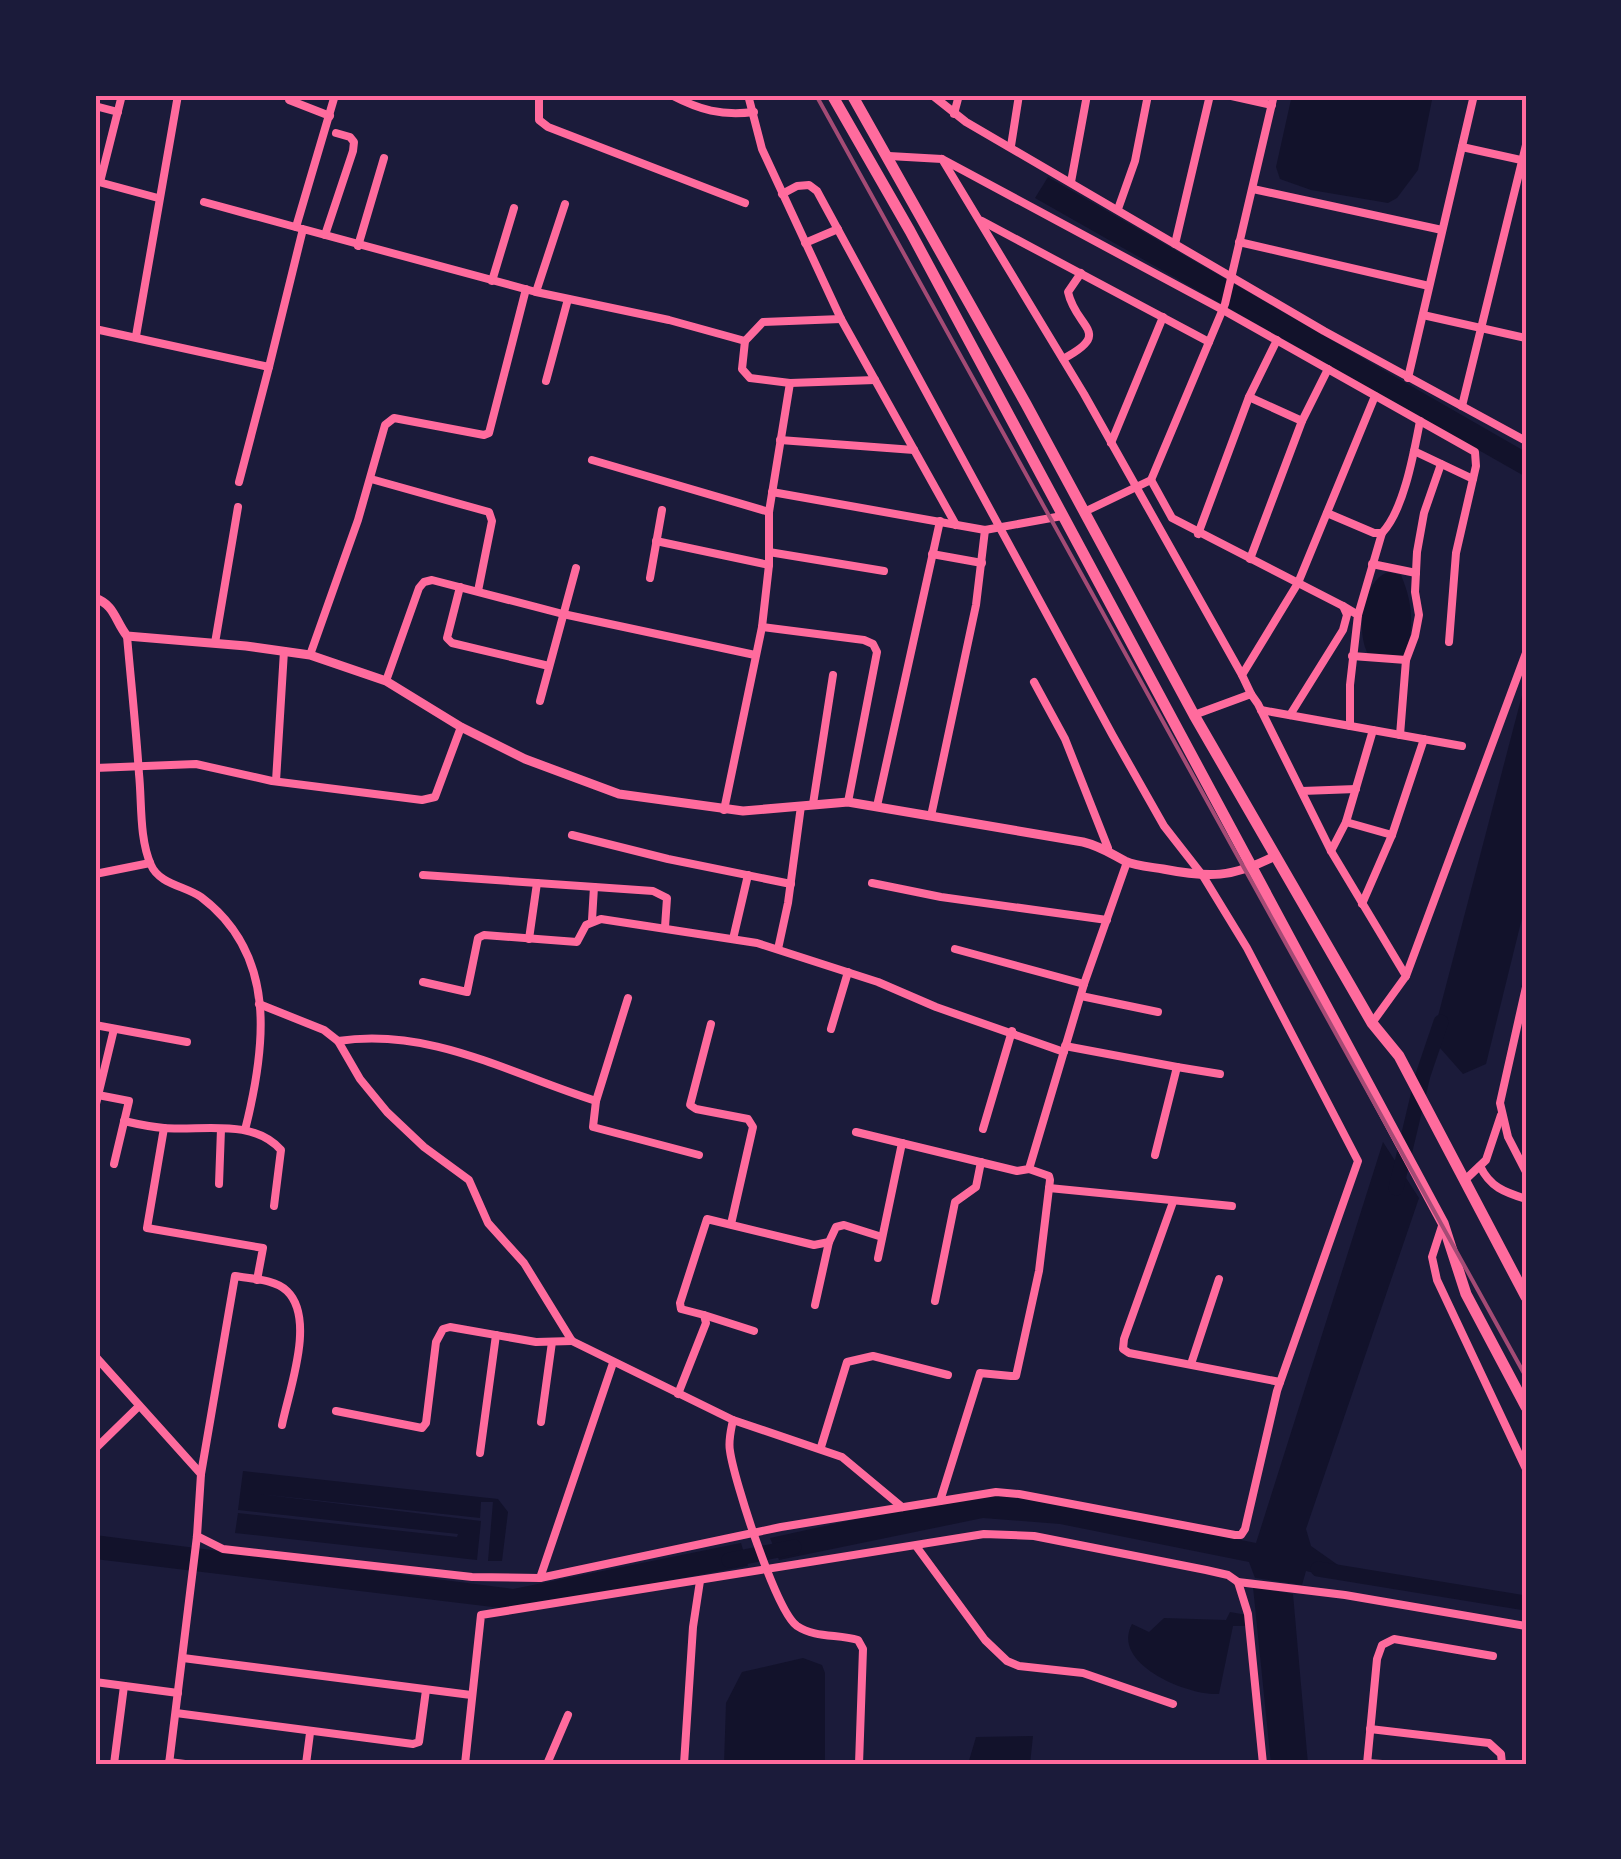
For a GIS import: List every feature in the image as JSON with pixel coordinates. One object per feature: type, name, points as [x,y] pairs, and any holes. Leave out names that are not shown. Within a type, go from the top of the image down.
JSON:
[{"type":"main road","points":[[832,95],[910,231],[1443,1223],[1466,1294],[1526,1407]]},
{"type":"main road","points":[[852,95],[1194,716],[1372,1023],[1399,1056],[1526,1297]]},
{"type":"street","points":[[122,95],[98,181],[158,198]]},
{"type":"street","points":[[136,336],[178,95]]},
{"type":"street","points":[[289,95],[297,106],[330,116]]},
{"type":"street","points":[[239,482],[335,95]]},
{"type":"street","points":[[538,95],[539,120],[548,127],[744,203]]},
{"type":"street","points":[[671,95],[712,113],[728,116],[754,112]]},
{"type":"street","points":[[748,95],[762,149],[841,319],[956,525]]},
{"type":"street","points":[[932,95],[954,114],[1175,244],[1232,282],[1524,440],[1526,426]]},
{"type":"street","points":[[954,114],[960,95]]},
{"type":"street","points":[[1011,146],[1020,95]]},
{"type":"street","points":[[1071,182],[1087,95]]},
{"type":"street","points":[[1118,210],[1135,161],[1148,95]]},
{"type":"street","points":[[1175,244],[1210,95]]},
{"type":"street","points":[[1084,512],[1151,480],[1224,307],[1273,100],[1227,95]]},
{"type":"street","points":[[1408,378],[1474,95]]},
{"type":"street","points":[[95,106],[118,112]]},
{"type":"street","points":[[325,235],[354,142],[336,133]]},
{"type":"street","points":[[1462,406],[1526,145]]},
{"type":"street","points":[[1462,147],[1524,160]]},
{"type":"street","points":[[889,156],[942,159],[1224,307],[1475,452],[1456,553],[1449,642]]},
{"type":"street","points":[[358,246],[384,158]]},
{"type":"street","points":[[942,159],[1112,443],[1262,710],[1331,850],[1406,976]]},
{"type":"street","points":[[196,1541],[222,1550],[472,1577],[540,1578],[980,1494],[1019,1494],[1241,1534],[1245,1529],[1280,1382],[1358,1161],[1247,948],[1203,876],[1164,826],[817,191],[809,185],[797,186],[782,194]]},
{"type":"street","points":[[1253,189],[1442,230]]},
{"type":"street","points":[[204,202],[492,281],[746,341]]},
{"type":"street","points":[[310,655],[388,420],[490,433],[531,291],[565,204]]},
{"type":"street","points":[[492,281],[514,208]]},
{"type":"street","points":[[978,219],[1210,342]]},
{"type":"street","points":[[805,243],[838,229]]},
{"type":"street","points":[[1239,242],[1429,286]]},
{"type":"street","points":[[1063,359],[1089,341],[1089,333],[1068,292],[1080,274]]},
{"type":"street","points":[[546,381],[568,299]]},
{"type":"street","points":[[1422,315],[1526,338]]},
{"type":"street","points":[[1112,443],[1163,317]]},
{"type":"street","points":[[841,319],[763,322],[746,341],[744,374],[790,383],[874,380]]},
{"type":"street","points":[[95,329],[269,367]]},
{"type":"street","points":[[1198,534],[1249,397],[1277,340]]},
{"type":"street","points":[[1250,559],[1302,421],[1328,369]]},
{"type":"street","points":[[724,810],[762,626],[769,565],[769,512],[790,383]]},
{"type":"street","points":[[1242,675],[1298,584],[1375,396]]},
{"type":"street","points":[[1249,397],[1302,421]]},
{"type":"street","points":[[1350,726],[1352,656],[1358,615],[1382,533],[1401,495],[1420,421]]},
{"type":"street","points":[[780,440],[914,450]]},
{"type":"street","points":[[1414,450],[1473,478]]},
{"type":"street","points":[[592,460],[769,512]]},
{"type":"street","points":[[1400,735],[1406,660],[1419,616],[1416,574],[1424,514],[1441,464]]},
{"type":"street","points":[[371,479],[489,512],[492,522],[478,592]]},
{"type":"street","points":[[1151,480],[1172,518],[1358,615]]},
{"type":"street","points":[[772,492],[985,530],[1062,516]]},
{"type":"street","points":[[215,642],[238,507]]},
{"type":"street","points":[[650,578],[662,510]]},
{"type":"street","points":[[1328,513],[1382,533]]},
{"type":"street","points":[[877,806],[940,521]]},
{"type":"street","points":[[930,816],[976,605],[985,530]]},
{"type":"street","points":[[656,541],[769,565]]},
{"type":"street","points":[[769,552],[884,571]]},
{"type":"street","points":[[932,554],[982,563]]},
{"type":"street","points":[[1372,564],[1416,574]]},
{"type":"street","points":[[540,701],[576,568]]},
{"type":"street","points":[[386,680],[419,588],[432,580],[562,614],[756,654]]},
{"type":"street","points":[[460,586],[446,638],[549,666]]},
{"type":"street","points":[[95,598],[114,610],[127,636],[150,863],[157,876],[199,896],[222,916],[244,943],[253,962],[259,1004],[259,1071],[245,1130]]},
{"type":"street","points":[[1290,715],[1343,630],[1347,616],[1343,606]]},
{"type":"street","points":[[762,626],[864,640],[873,644],[877,652],[848,802]]},
{"type":"street","points":[[127,636],[215,642],[310,655],[386,680],[461,727],[525,759],[596,787],[644,799],[724,810],[848,802],[1108,848],[1127,862],[1203,876],[1256,872],[1275,856]]},
{"type":"street","points":[[276,781],[284,651]]},
{"type":"street","points":[[1372,1023],[1406,976],[1526,654]]},
{"type":"street","points":[[1352,656],[1406,660]]},
{"type":"street","points":[[813,804],[833,675]]},
{"type":"street","points":[[1034,682],[1065,739],[1108,848]]},
{"type":"street","points":[[1194,716],[1251,694]]},
{"type":"street","points":[[1262,710],[1462,746]]},
{"type":"street","points":[[95,768],[196,764],[276,781],[422,800],[435,797],[461,727]]},
{"type":"street","points":[[1331,850],[1346,822],[1372,730]]},
{"type":"street","points":[[1362,904],[1392,835],[1424,739]]},
{"type":"street","points":[[1302,791],[1356,790]]},
{"type":"street","points":[[778,949],[801,806]]},
{"type":"street","points":[[1346,822],[1392,835]]},
{"type":"street","points":[[572,835],[791,884]]},
{"type":"street","points":[[1030,1169],[1084,984],[1127,862]]},
{"type":"street","points":[[95,874],[150,863]]},
{"type":"street","points":[[423,875],[661,894],[668,905],[665,927]]},
{"type":"street","points":[[733,938],[748,875]]},
{"type":"street","points":[[529,939],[537,883]]},
{"type":"street","points":[[872,883],[1107,920]]},
{"type":"street","points":[[423,982],[467,992],[478,938],[491,934],[578,942],[592,920],[594,887]]},
{"type":"street","points":[[592,920],[665,927],[778,949],[1064,1049],[1220,1074]]},
{"type":"street","points":[[956,950],[1084,984]]},
{"type":"street","points":[[832,1029],[848,972]]},
{"type":"street","points":[[1466,1179],[1493,1148],[1502,1115],[1502,1086],[1526,987]]},
{"type":"street","points":[[1081,996],[1158,1012]]},
{"type":"street","points":[[628,998],[596,1101],[593,1128],[699,1156]]},
{"type":"street","points":[[259,1004],[308,1022],[338,1041],[360,1080],[387,1112],[424,1147],[469,1180],[488,1223],[524,1264],[572,1341],[732,1420],[821,1447],[858,1468],[902,1507]]},
{"type":"street","points":[[711,1024],[690,1105],[748,1119],[753,1127],[731,1224]]},
{"type":"street","points":[[95,1025],[187,1042]]},
{"type":"street","points":[[95,1108],[114,1029]]},
{"type":"street","points":[[983,1129],[1012,1032]]},
{"type":"street","points":[[338,1041],[390,1038],[435,1044],[596,1101]]},
{"type":"street","points":[[1155,1155],[1177,1067]]},
{"type":"street","points":[[98,1095],[129,1102],[114,1164]]},
{"type":"street","points":[[1502,1115],[1526,1172]]},
{"type":"street","points":[[124,1121],[164,1128],[245,1130],[275,1144],[281,1150],[274,1206]]},
{"type":"street","points":[[164,1128],[147,1228],[263,1248],[257,1280]]},
{"type":"street","points":[[219,1184],[222,1129]]},
{"type":"street","points":[[856,1132],[1048,1176],[1050,1188],[1034,1298],[1016,1376],[980,1373],[940,1501]]},
{"type":"street","points":[[878,1258],[902,1143]]},
{"type":"street","points":[[934,1301],[954,1202],[958,1196],[972,1192],[981,1162]]},
{"type":"street","points":[[1480,1166],[1496,1188],[1526,1199]]},
{"type":"street","points":[[1050,1188],[1232,1206]]},
{"type":"street","points":[[1172,1202],[1123,1349],[1280,1382]]},
{"type":"street","points":[[754,1331],[681,1308],[681,1292],[707,1219],[814,1246],[830,1242]]},
{"type":"street","points":[[1443,1223],[1432,1258],[1437,1280],[1526,1469]]},
{"type":"street","points":[[815,1304],[836,1227],[844,1225],[882,1237]]},
{"type":"street","points":[[186,1764],[169,1763],[196,1541],[200,1474],[235,1276],[286,1289],[298,1307],[301,1319],[282,1426]]},
{"type":"street","points":[[1191,1364],[1219,1279]]},
{"type":"street","points":[[678,1394],[706,1323],[704,1316]]},
{"type":"street","points":[[336,1411],[422,1428],[426,1423],[438,1333],[450,1327],[552,1342],[572,1341]]},
{"type":"street","points":[[480,1453],[496,1335]]},
{"type":"street","points":[[541,1422],[552,1342]]},
{"type":"street","points":[[95,1356],[200,1474]]},
{"type":"street","points":[[821,1447],[847,1362],[873,1356],[948,1375]]},
{"type":"street","points":[[540,1578],[613,1363]]},
{"type":"street","points":[[95,1449],[138,1407]]},
{"type":"street","points":[[732,1420],[729,1448],[783,1608],[794,1624],[815,1634],[858,1640],[862,1649],[859,1764]]},
{"type":"street","points":[[465,1764],[481,1616],[766,1567],[1004,1533],[1206,1570],[1228,1575],[1238,1582],[1345,1595],[1526,1626]]},
{"type":"street","points":[[916,1546],[986,1640],[1007,1661],[1019,1666],[1083,1673],[1173,1704]]},
{"type":"street","points":[[684,1764],[693,1626],[700,1581]]},
{"type":"street","points":[[1238,1582],[1248,1614],[1263,1764]]},
{"type":"street","points":[[1382,1764],[1367,1763],[1377,1659],[1382,1645],[1394,1639],[1493,1656]]},
{"type":"street","points":[[182,1658],[471,1695]]},
{"type":"street","points":[[95,1682],[178,1692]]},
{"type":"street","points":[[114,1764],[124,1686]]},
{"type":"street","points":[[176,1713],[413,1744],[419,1742],[422,1732],[426,1690]]},
{"type":"street","points":[[547,1764],[568,1715]]},
{"type":"street","points":[[1370,1729],[1489,1743],[1501,1754],[1502,1764]]},
{"type":"street","points":[[306,1764],[310,1733]]},
{"type":"shaded area","points":[[1292,95],[1433,95],[1418,170],[1397,198],[1388,203],[1311,190],[1280,179],[1276,167]]},
{"type":"shaded area","points":[[1048,177],[1526,452],[1526,477],[1035,198]]},
{"type":"shaded area","points":[[1388,572],[1401,575],[1410,605],[1409,644],[1401,658],[1369,656],[1362,635],[1367,597],[1379,577]]},
{"type":"shaded area","points":[[1526,680],[1526,902],[1486,1064],[1463,1074],[1432,1039]]},
{"type":"shaded area","points":[[1383,1142],[1419,1198],[1306,1529],[1311,1546],[1338,1565],[1339,1579],[1306,1571],[1302,1585],[1255,1578],[1249,1562],[1060,1524],[983,1518],[779,1560],[770,1538],[966,1495],[1016,1495],[1256,1543]]},
{"type":"shaded area","points":[[243,1471],[498,1499],[508,1512],[502,1561],[488,1561],[493,1502],[481,1502],[480,1518],[259,1494],[481,1521],[477,1560],[235,1533],[238,1513],[457,1537],[458,1534],[238,1510]]},
{"type":"shaded area","points":[[95,1535],[513,1589],[741,1543],[748,1566],[501,1608],[95,1559]]},
{"type":"shaded area","points":[[1253,1587],[1293,1594],[1308,1764],[1271,1764]]},
{"type":"shaded area","points":[[1230,1612],[1247,1615],[1245,1626],[1233,1626],[1219,1694],[1172,1683],[1156,1675],[1132,1652],[1128,1639],[1132,1624],[1149,1632],[1164,1618],[1226,1620]]},
{"type":"shaded area","points":[[803,1658],[822,1665],[825,1673],[825,1764],[724,1764],[726,1703],[742,1672]]},
{"type":"shaded area","points":[[1033,1736],[1030,1764],[968,1764],[976,1737]]},
{"type":"waterway","points":[[1396,1188],[1423,1075],[1441,1022]]},
{"type":"waterway","points":[[729,1560],[794,1547]]},
{"type":"waterway","points":[[1318,1569],[1526,1603]]},
{"type":"railway","points":[[816,95],[1526,1377]]}]
